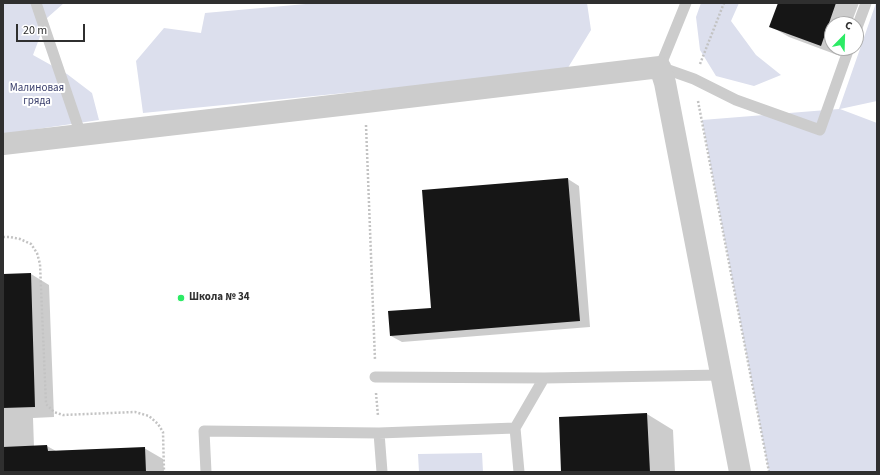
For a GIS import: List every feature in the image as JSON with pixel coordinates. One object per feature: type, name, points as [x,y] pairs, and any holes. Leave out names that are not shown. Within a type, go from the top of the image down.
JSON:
[{"type":"street","points":[[3,144],[660,67],[665,83],[740,472]]},
{"type":"lane","points":[[36,3],[81,135]]},
{"type":"lane","points":[[686,3],[660,67],[694,79],[736,100],[820,130],[846,56]]},
{"type":"lane","points":[[861,16],[866,3]]},
{"type":"lane","points":[[375,376],[544,378],[722,375]]},
{"type":"lane","points":[[519,472],[515,428],[544,378]]},
{"type":"lane","points":[[206,472],[204,431],[379,433],[515,428]]},
{"type":"lane","points":[[379,433],[382,472]]},
{"type":"path","points":[[724,3],[694,79],[769,472]]},
{"type":"path","points":[[366,120],[375,376],[379,433]]},
{"type":"path","points":[[3,237],[20,239],[31,244],[37,253],[40,264],[46,404],[54,412],[63,415],[135,412],[149,416],[158,424],[163,432],[164,472]]},
{"type":"green space","name":"Малиновая гряда","points":[[3,3],[64,3],[47,18],[33,55],[67,74],[92,93],[99,120],[3,134]]},
{"type":"green space","points":[[317,3],[587,3],[591,30],[566,71],[143,113],[136,61],[164,28],[201,33],[205,13]]},
{"type":"green space","points":[[701,3],[739,3],[731,21],[756,55],[781,75],[754,86],[716,76],[700,50],[696,17]]},
{"type":"green space","points":[[877,3],[877,101],[840,109],[877,123],[877,472],[769,472],[702,120],[839,109],[858,56],[864,56],[864,37]]},
{"type":"green space","points":[[482,453],[483,472],[419,472],[418,454]]},
{"type":"building","points":[[778,3],[836,3],[831,16],[824,16],[824,37],[821,46],[769,27]]},
{"type":"building","points":[[568,178],[580,321],[390,336],[388,311],[431,308],[422,190]]},
{"type":"building","points":[[31,273],[35,407],[3,408],[3,274]]},
{"type":"building","points":[[647,413],[650,472],[561,472],[559,417]]},
{"type":"building","points":[[47,445],[48,451],[145,447],[146,472],[3,472],[3,447]]},
{"type":"place","name":"Школа № 34","points":[[181,298]]}]
